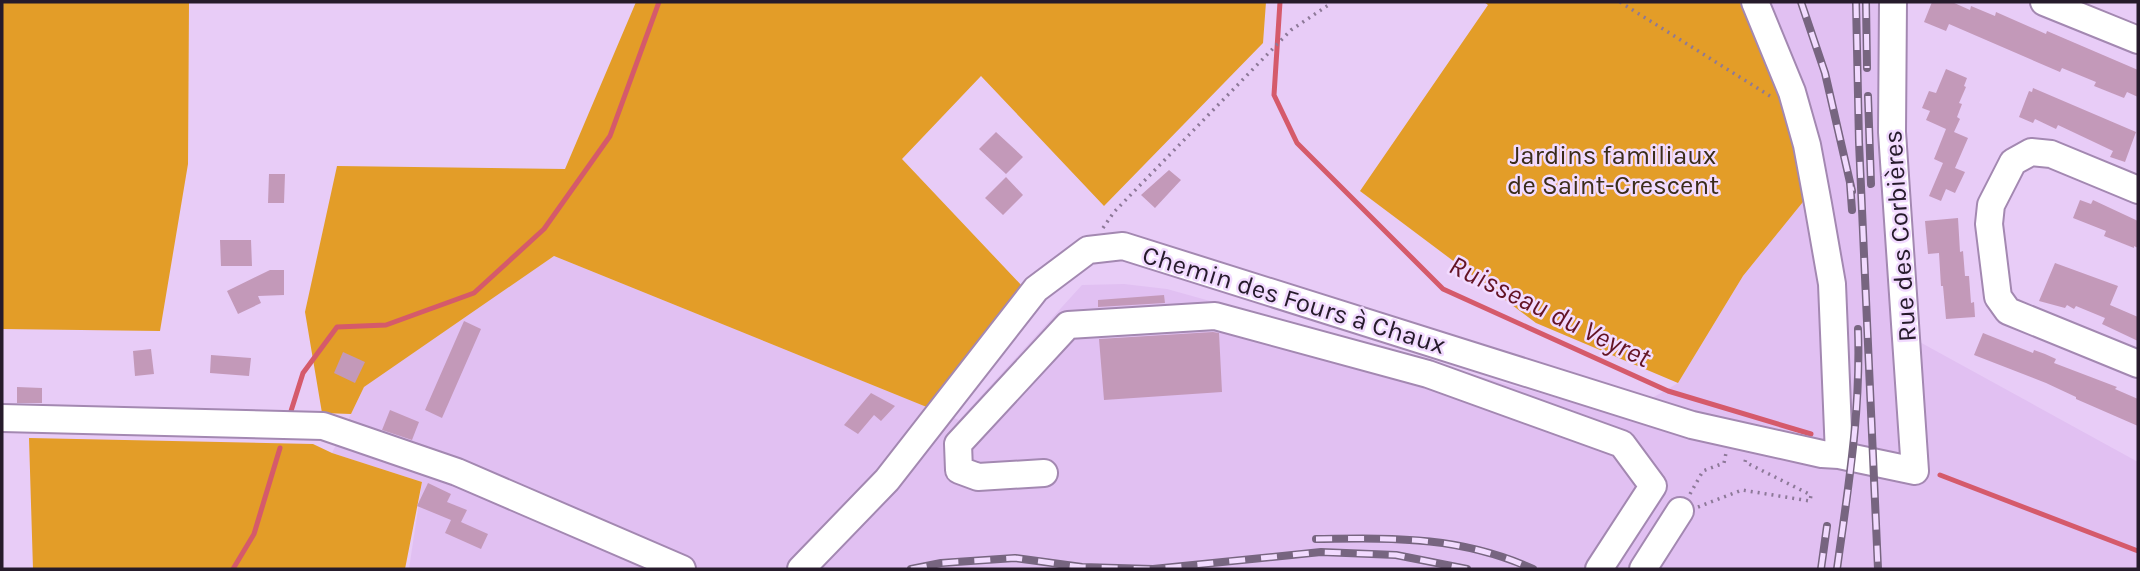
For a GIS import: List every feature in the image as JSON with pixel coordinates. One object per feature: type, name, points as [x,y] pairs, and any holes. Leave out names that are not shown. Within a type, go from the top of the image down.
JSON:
[{"type":"street","points":[[1755,2],[1792,92],[1807,145],[1832,284],[1839,454]]},
{"type":"street","name":"Rue des Corbières","points":[[1893,2],[1892,132],[1915,471]]},
{"type":"street","points":[[2044,2],[2138,40]]},
{"type":"street","points":[[2138,190],[2051,154],[2031,152],[2013,162],[1991,205],[1989,224],[1998,297],[2008,311],[2138,364]]},
{"type":"street","name":"Chemin des Fours à Chaux","points":[[1088,250],[1124,246],[1692,425],[1822,454],[1839,454],[1915,471]]},
{"type":"street","points":[[801,569],[887,480],[1036,289],[1088,250]]},
{"type":"street","points":[[1044,473],[978,477],[959,470],[958,444],[1068,325],[1215,316],[1428,374],[1622,444],[1653,486],[1599,569]]},
{"type":"street","points":[[2,418],[323,426],[457,472],[682,569]]},
{"type":"street","points":[[1643,569],[1680,510]]},
{"type":"path","points":[[1620,2],[1798,114]]},
{"type":"path","points":[[1088,250],[1114,212],[1291,30],[1330,4]]},
{"type":"path","points":[[1680,510],[1701,506],[1742,491],[1810,501],[1811,495],[1745,462],[1747,454]]},
{"type":"path","points":[[1680,510],[1703,471],[1724,463],[1726,457]]},
{"type":"shaded area","points":[[1749,2],[1883,2],[1896,329],[2138,462],[2138,569],[409,569],[422,482],[332,453],[364,387],[433,336],[554,256],[959,420],[1082,285],[1124,284],[1167,289],[1621,416],[1678,383],[1743,276],[1811,192]]},
{"type":"green space","points":[[2,2],[189,2],[188,164],[160,331],[2,329]]},
{"type":"green space","points":[[636,2],[1266,2],[1263,43],[1104,206],[981,76],[902,159],[1023,287],[934,410],[554,256],[364,387],[351,414],[322,413],[305,312],[337,166],[565,169]]},
{"type":"green space","name":"Jardins familiaux de Saint-Crescent","points":[[1484,2],[1749,2],[1811,192],[1743,276],[1678,383],[1536,323],[1360,191],[1488,5]]},
{"type":"green space","points":[[29,438],[313,444],[332,453],[422,482],[405,569],[33,569]]},
{"type":"building","points":[[1932,2],[1952,2],[1970,10],[1971,6],[1995,16],[1996,12],[2138,70],[2138,97],[2127,92],[2124,98],[2094,86],[2096,82],[2062,68],[2060,72],[1949,24],[1946,31],[1924,22]]},
{"type":"building","points":[[1946,69],[1967,78],[1959,103],[1962,104],[1957,117],[1960,119],[1954,132],[1968,138],[1955,168],[1965,172],[1955,193],[1946,189],[1941,201],[1929,196],[1943,163],[1934,159],[1946,129],[1926,120],[1930,111],[1922,108],[1929,91],[1936,93]]},
{"type":"building","points":[[2033,88],[2136,132],[2125,162],[2110,157],[2113,151],[2058,125],[2056,129],[2035,119],[2033,123],[2019,117],[2029,91],[2032,92]]},
{"type":"building","points":[[996,132],[1023,157],[1006,174],[979,149]]},
{"type":"building","points":[[1169,170],[1181,180],[1155,208],[1141,195]]},
{"type":"building","points":[[269,174],[285,174],[284,203],[268,203]]},
{"type":"building","points":[[1006,177],[1023,195],[1003,215],[985,198]]},
{"type":"building","points":[[2080,200],[2091,204],[2093,200],[2138,221],[2138,248],[2104,236],[2106,231],[2073,218]]},
{"type":"building","points":[[1958,218],[1960,252],[1963,251],[1965,276],[1969,276],[1975,317],[1946,319],[1939,253],[1928,254],[1925,221]]},
{"type":"building","points":[[220,240],[251,240],[252,266],[221,266]]},
{"type":"building","points":[[2055,263],[2118,286],[2110,305],[2138,317],[2138,341],[2102,324],[2105,318],[2076,306],[2074,309],[2067,305],[2065,308],[2039,301]]},
{"type":"building","points":[[270,270],[284,270],[284,295],[258,296],[261,303],[238,314],[227,291]]},
{"type":"building","points":[[1164,295],[1165,303],[1098,307],[1098,300]]},
{"type":"building","points":[[464,321],[481,329],[442,418],[425,410]]},
{"type":"building","points":[[1219,333],[1222,392],[1104,400],[1099,339]]},
{"type":"building","points":[[1983,333],[2033,353],[2034,350],[2045,354],[2056,359],[2054,363],[2117,387],[2115,389],[2138,399],[2138,426],[2046,383],[1974,355]]},
{"type":"building","points":[[151,349],[154,374],[135,376],[133,351]]},
{"type":"building","points":[[343,352],[365,362],[355,383],[334,373]]},
{"type":"building","points":[[211,355],[251,358],[249,376],[210,373]]},
{"type":"building","points":[[17,387],[42,388],[42,403],[17,403]]},
{"type":"building","points":[[871,393],[895,406],[881,421],[874,415],[858,434],[844,425]]},
{"type":"building","points":[[390,410],[419,422],[412,440],[382,430]]},
{"type":"building","points":[[428,483],[451,494],[447,502],[467,510],[461,522],[488,534],[481,549],[445,533],[451,520],[417,506]]},
{"type":"waterway","points":[[291,411],[303,373],[337,327],[386,325],[474,293],[544,229],[610,136],[659,2]]},
{"type":"waterway","name":"Ruisseau du Veyret","points":[[1280,2],[1274,95],[1297,143],[1443,289],[1668,391],[1811,434]]},
{"type":"waterway","points":[[233,569],[254,534],[280,448]]},
{"type":"waterway","name":"Ruisseau du Veyret","points":[[1940,475],[2138,551]]},
{"type":"railway","points":[[1801,2],[1825,73],[1852,191]]},
{"type":"railway","points":[[1856,2],[1859,142],[1878,569]]},
{"type":"railway","points":[[1866,2],[1867,68]]},
{"type":"railway","points":[[1868,96],[1871,184]]},
{"type":"railway","points":[[1850,183],[1852,210]]},
{"type":"railway","points":[[1837,569],[1856,420],[1858,329]]},
{"type":"railway","points":[[1821,569],[1827,526]]},
{"type":"railway","points":[[1316,539],[1426,541],[1479,550],[1533,569]]},
{"type":"railway","points":[[911,569],[941,563],[1015,558],[1082,567],[1153,569],[1321,552],[1396,555],[1467,569]]}]
